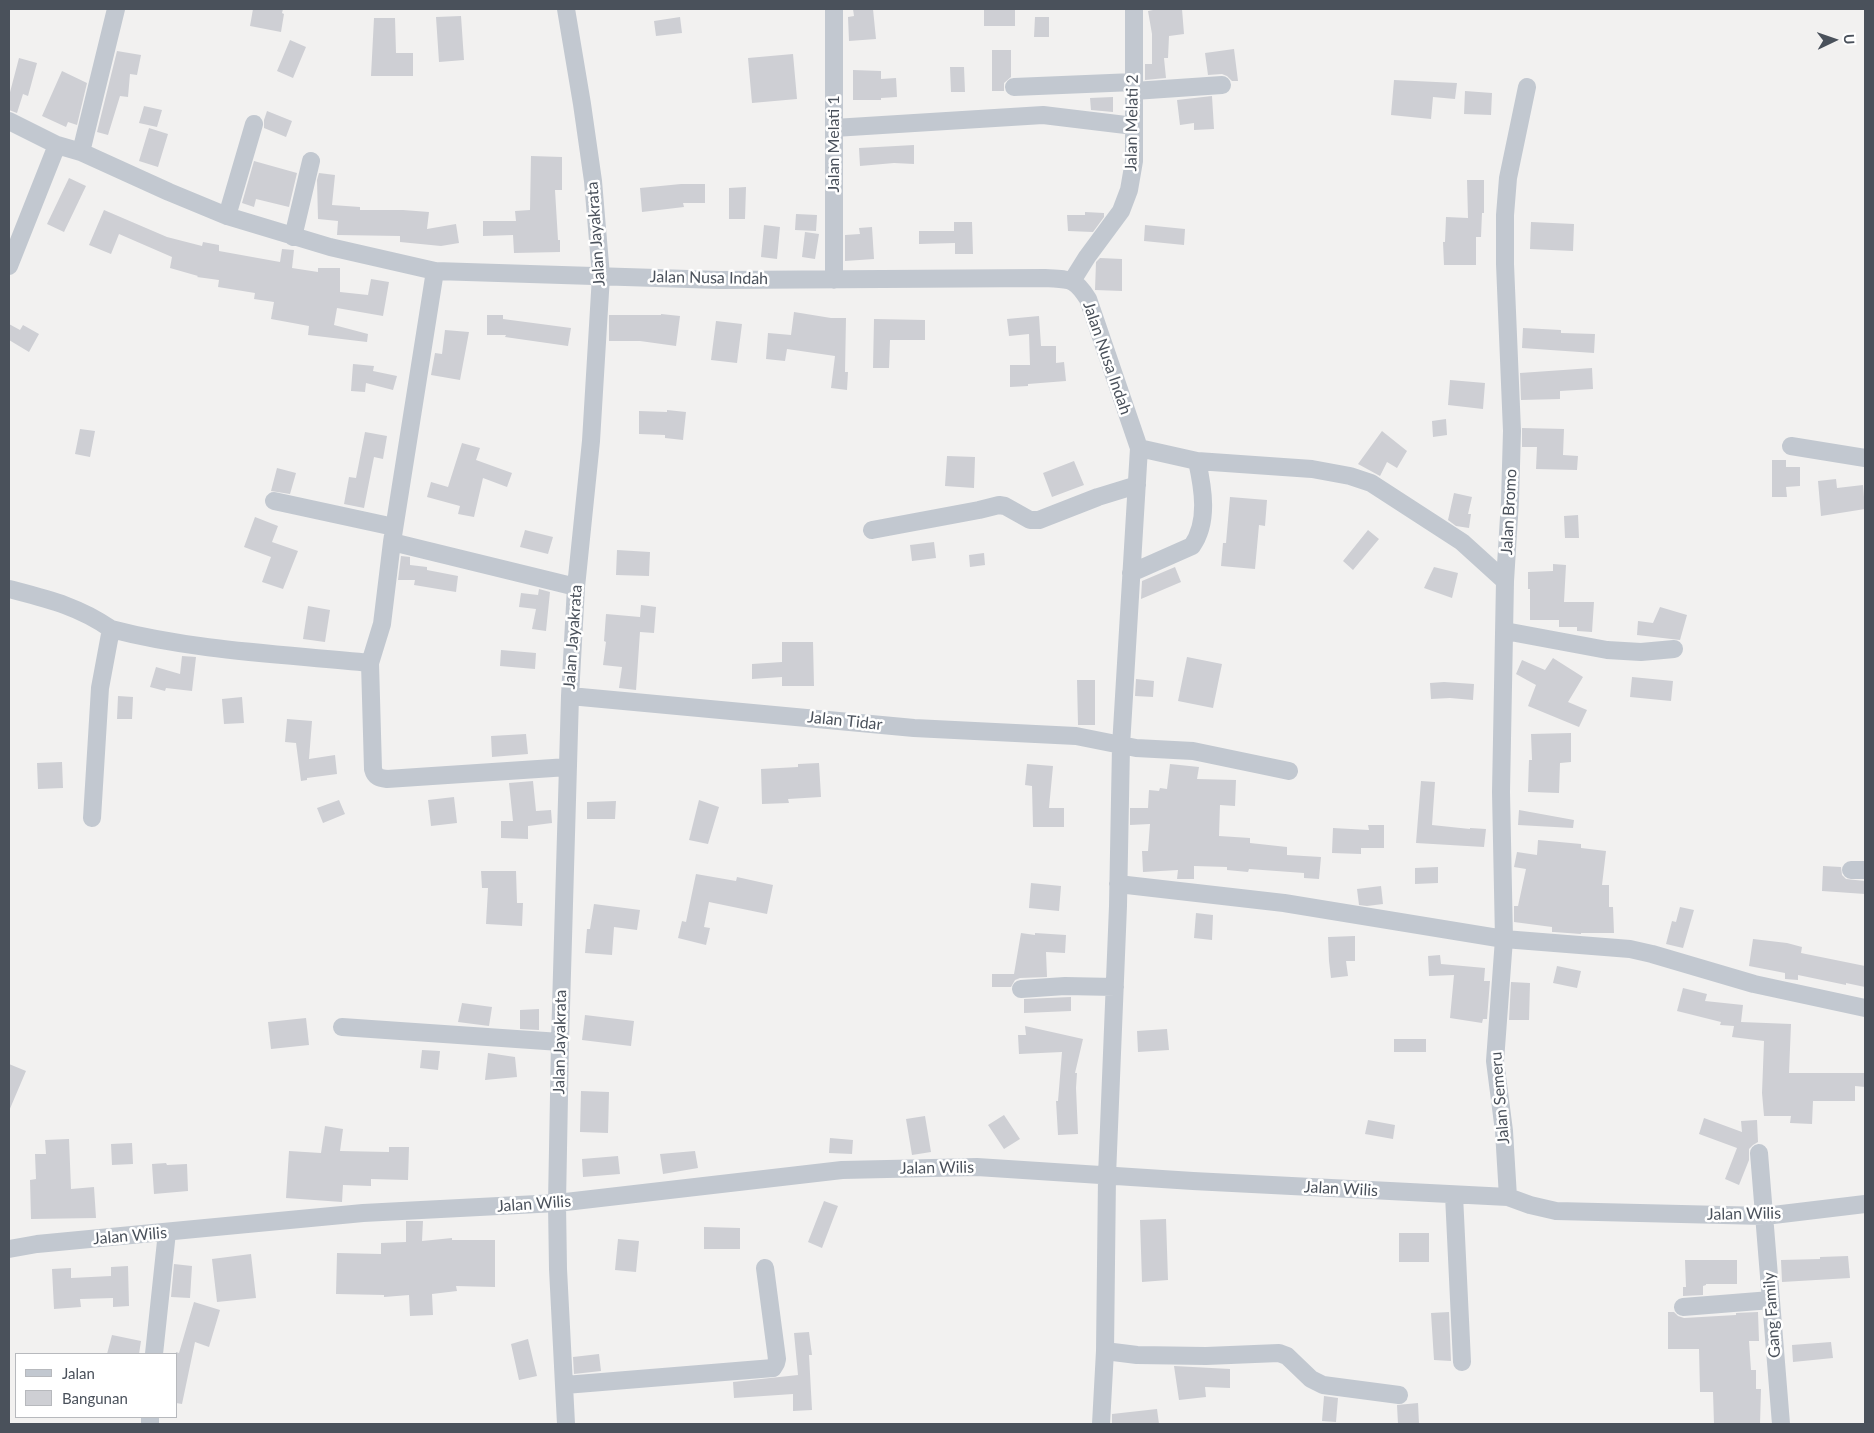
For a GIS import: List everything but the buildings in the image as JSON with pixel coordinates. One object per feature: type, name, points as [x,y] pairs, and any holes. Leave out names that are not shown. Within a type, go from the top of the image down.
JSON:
[{"type":"street","points":[[81,152],[116,9]]},
{"type":"street","name":"Jalan Jayakrata","points":[[565,1385],[558,1269],[557,1203],[570,696],[576,587],[590,441],[601,276],[592,172],[566,9]]},
{"type":"street","name":"Jalan Melati 1","points":[[834,9],[834,280]]},
{"type":"street","name":"Jalan Melati 2","points":[[1072,281],[1121,211],[1129,190],[1134,161],[1134,9]]},
{"type":"street","points":[[1014,87],[1222,85]]},
{"type":"street","name":"Jalan Bromo","points":[[1504,939],[1501,792],[1505,581],[1512,431],[1505,264],[1505,214],[1508,178],[1527,87]]},
{"type":"street","points":[[834,128],[1044,114],[1134,126]]},
{"type":"street","name":"Jalan Nusa Indah","points":[[9,121],[57,145],[81,152],[227,216],[365,257],[435,271],[720,280],[1045,278],[1072,281],[1079,286],[1088,299],[1139,448]]},
{"type":"street","points":[[227,216],[254,124]]},
{"type":"street","points":[[9,266],[57,145]]},
{"type":"street","points":[[293,237],[311,161]]},
{"type":"street","points":[[435,271],[393,535],[382,624],[370,663],[373,769],[377,776],[387,779],[568,767]]},
{"type":"street","points":[[1791,446],[1865,458]]},
{"type":"street","points":[[1101,1424],[1121,746],[1139,448],[1196,461],[1312,469],[1350,476],[1371,483],[1462,542],[1505,581]]},
{"type":"street","points":[[1131,572],[1192,546],[1197,538],[1203,508],[1202,481],[1196,461]]},
{"type":"street","points":[[872,530],[979,510],[999,504],[1030,520],[1040,520],[1098,497],[1136,485]]},
{"type":"street","points":[[274,501],[576,587]]},
{"type":"street","points":[[9,589],[70,606],[94,617],[110,629],[141,637],[230,651],[370,663]]},
{"type":"street","points":[[92,818],[100,688],[110,629]]},
{"type":"street","points":[[1505,631],[1607,650],[1641,652],[1674,649]]},
{"type":"street","name":"Jalan Tidar","points":[[570,696],[914,728],[1076,736],[1121,746],[1193,751],[1289,771]]},
{"type":"street","points":[[1118,884],[1284,904],[1504,939],[1630,949],[1754,984],[1865,1008]]},
{"type":"street","name":"Jalan Semeru","points":[[1504,939],[1495,1076],[1504,1131],[1508,1197]]},
{"type":"street","points":[[1021,990],[1065,986],[1115,987]]},
{"type":"street","points":[[342,1027],[560,1042]]},
{"type":"street","name":"Gang Family","points":[[1760,1153],[1780,1419]]},
{"type":"street","name":"Jalan Wilis","points":[[9,1250],[37,1244],[363,1213],[557,1203],[842,1170],[977,1166],[1107,1176],[1508,1197],[1530,1205],[1556,1211],[1765,1216],[1865,1204]]},
{"type":"street","points":[[1454,1195],[1462,1362]]},
{"type":"street","points":[[154,1353],[167,1232]]},
{"type":"street","points":[[566,1424],[565,1385],[773,1368],[776,1359],[765,1268]]},
{"type":"street","points":[[1683,1307],[1771,1300]]},
{"type":"street","points":[[1104,1351],[1137,1355],[1206,1356],[1279,1353],[1287,1356],[1311,1379],[1323,1385],[1399,1395]]}]
